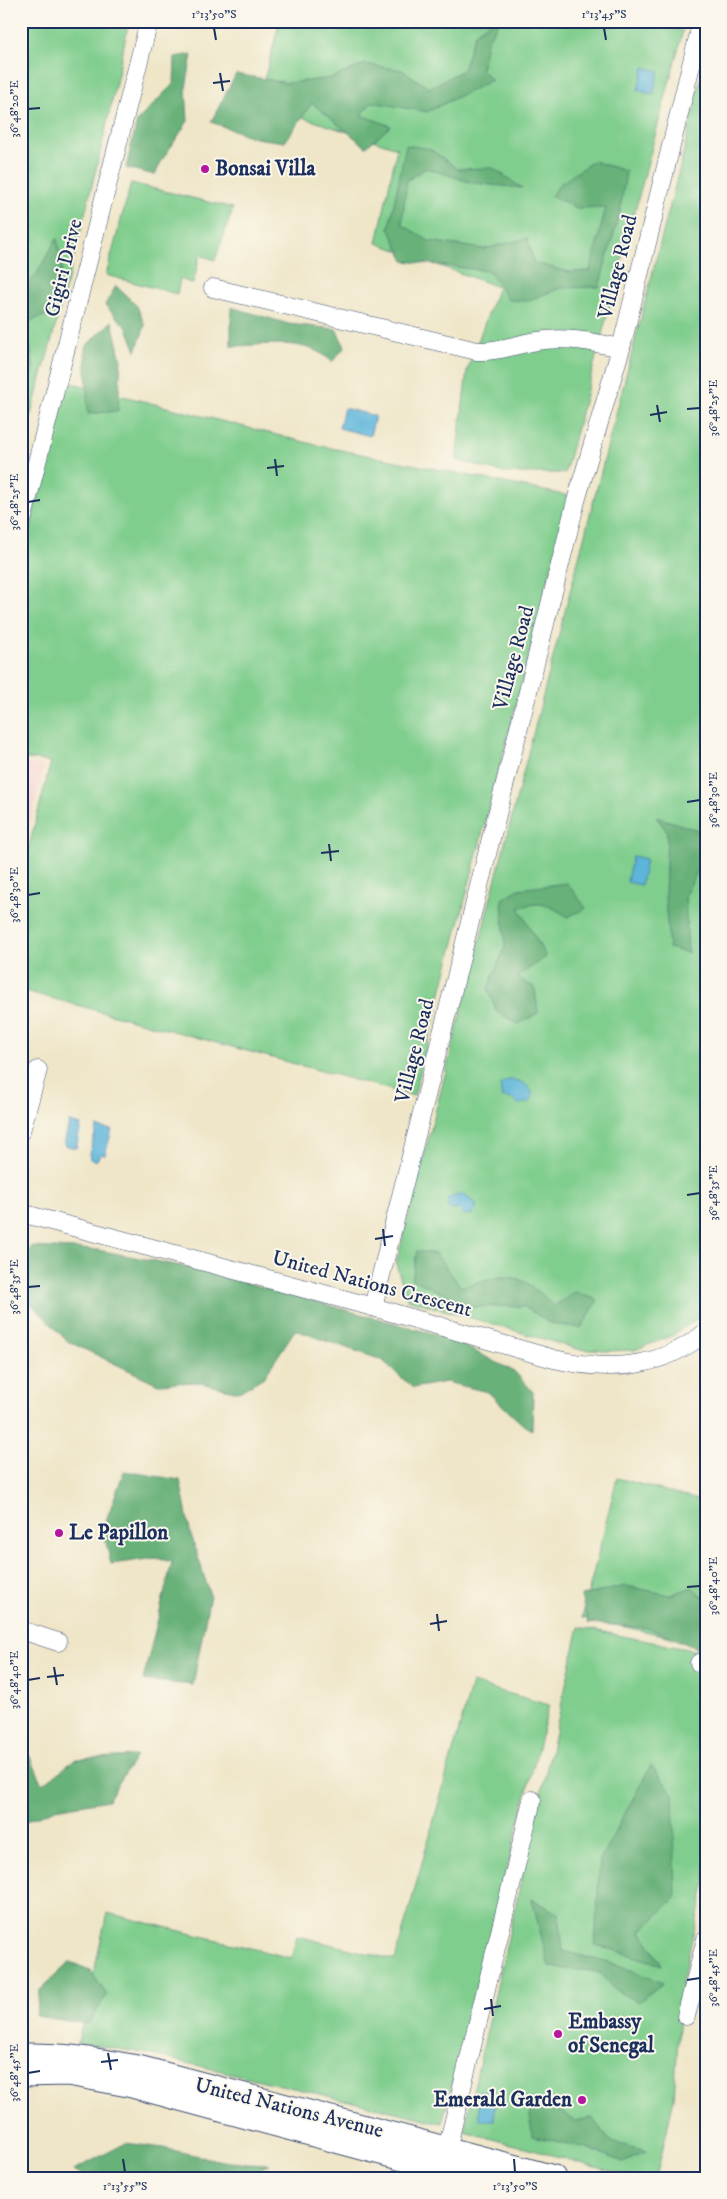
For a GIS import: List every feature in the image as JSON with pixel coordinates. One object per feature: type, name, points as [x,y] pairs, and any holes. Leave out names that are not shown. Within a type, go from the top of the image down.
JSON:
[{"type":"street","name":"Gigiri Drive","points":[[21,525],[148,21]]},
{"type":"street","name":"Village Road","points":[[373,1307],[576,502],[621,348],[702,21]]},
{"type":"street","points":[[214,288],[476,352],[494,352],[537,341],[568,339],[621,348]]},
{"type":"street","points":[[21,1131],[38,1070]]},
{"type":"street","name":"United Nations Crescent","points":[[21,1213],[373,1307],[559,1360],[612,1367],[640,1364],[660,1359],[679,1351],[706,1332]]},
{"type":"street","points":[[21,1630],[58,1642]]},
{"type":"street","points":[[447,2150],[532,1800]]},
{"type":"street","points":[[686,2016],[706,1939]]},
{"type":"street","name":"United Nations Avenue","points":[[21,2056],[64,2056],[142,2069],[554,2178]]},
{"type":"street","name":"United Nations Avenue","points":[[21,2074],[68,2073],[128,2084],[477,2178]]},
{"type":"shaded area","points":[[21,763],[44,766],[21,857]]},
{"type":"green space","points":[[21,21],[129,21],[93,183],[21,450]]},
{"type":"green space","points":[[280,21],[644,21],[683,31],[565,473],[505,473],[456,460],[467,371],[498,287],[377,243],[397,148],[258,103]]},
{"type":"green space","points":[[492,21],[499,21],[488,39],[481,70],[492,80],[427,112],[372,102],[361,115],[391,126],[366,147],[312,103],[285,142],[255,138],[211,122],[236,74],[288,83],[332,78],[365,64],[402,70],[429,88],[463,70],[475,33]]},
{"type":"green space","points":[[192,54],[186,88],[188,121],[162,160],[155,175],[126,168],[137,121],[174,83],[175,57]]},
{"type":"green space","points":[[706,54],[706,1313],[673,1335],[635,1350],[577,1349],[407,1299],[396,1264],[682,159]]},
{"type":"green space","points":[[406,145],[430,149],[458,169],[493,168],[522,188],[473,183],[426,168],[407,180],[402,224],[429,241],[484,249],[527,238],[534,263],[569,272],[590,271],[606,207],[577,208],[551,196],[560,184],[593,161],[626,171],[620,211],[599,287],[561,288],[526,301],[508,300],[489,271],[404,261],[389,228]]},
{"type":"green space","points":[[131,183],[233,208],[215,260],[200,255],[193,284],[180,279],[177,294],[106,275]]},
{"type":"green space","points":[[57,238],[62,269],[48,315],[26,322],[34,369],[22,395],[21,293],[37,273]]},
{"type":"green space","points":[[116,286],[137,306],[145,326],[136,351],[127,328],[105,305]]},
{"type":"green space","points":[[231,307],[289,324],[336,329],[345,347],[332,362],[322,354],[298,346],[271,344],[231,346]]},
{"type":"green space","points":[[112,321],[121,361],[118,411],[88,414],[85,347]]},
{"type":"green space","points":[[68,382],[316,445],[570,496],[414,1096],[21,990],[21,877],[51,762],[21,758],[21,559]]},
{"type":"green space","points":[[656,817],[701,831],[704,859],[685,895],[688,953],[669,948],[665,897],[667,831]]},
{"type":"green space","points":[[567,883],[586,908],[568,917],[545,905],[533,904],[519,908],[546,957],[517,977],[535,988],[538,1013],[519,1024],[497,1012],[488,989],[505,947],[502,899],[519,889]]},
{"type":"green space","points":[[31,1247],[98,1250],[192,1268],[449,1338],[515,1372],[533,1392],[532,1430],[521,1423],[488,1392],[446,1382],[413,1388],[382,1360],[295,1330],[264,1377],[239,1392],[196,1382],[158,1384],[67,1341],[21,1293],[21,1279]]},
{"type":"green space","points":[[417,1251],[436,1254],[461,1287],[491,1279],[512,1277],[531,1286],[554,1306],[575,1292],[598,1300],[581,1328],[549,1323],[524,1306],[472,1307],[412,1279]]},
{"type":"green space","points":[[124,1471],[180,1480],[190,1531],[210,1595],[193,1685],[143,1680],[172,1562],[156,1558],[111,1564],[103,1529]]},
{"type":"green space","points":[[617,1478],[706,1502],[706,1644],[582,1618]]},
{"type":"green space","points":[[626,1586],[670,1595],[692,1587],[703,1597],[706,1594],[706,1652],[649,1628],[588,1623],[581,1596]]},
{"type":"green space","points":[[579,1627],[706,1653],[706,1882],[682,1981],[674,2099],[656,2178],[635,2178],[464,2131]]},
{"type":"green space","points":[[472,1683],[549,1705],[442,2123],[145,2053],[78,2043],[107,1913],[291,1958],[297,1936],[395,1960]]},
{"type":"green space","points":[[21,1752],[28,1753],[43,1784],[76,1759],[136,1756],[108,1800],[56,1809],[21,1823]]},
{"type":"green space","points":[[651,1765],[673,1794],[676,1897],[641,1931],[662,1965],[595,1944],[600,1860]]},
{"type":"green space","points":[[532,1899],[559,1914],[563,1951],[621,1966],[663,1983],[638,2002],[615,1990],[600,1972],[549,1967]]},
{"type":"green space","points":[[70,1962],[90,1970],[107,1995],[88,2024],[36,2016],[40,1990]]},
{"type":"green space","points":[[553,2102],[574,2121],[592,2118],[611,2142],[647,2151],[623,2162],[587,2148],[532,2136],[529,2103]]},
{"type":"green space","points":[[126,2143],[163,2148],[227,2162],[269,2164],[246,2178],[88,2178],[74,2170]]},
{"type":"water","points":[[644,67],[659,71],[653,95],[638,90]]},
{"type":"water","points":[[344,408],[375,416],[370,436],[339,428]]},
{"type":"water","points":[[632,856],[646,859],[641,885],[627,882]]},
{"type":"water","points":[[508,1080],[520,1081],[529,1088],[533,1095],[530,1102],[519,1104],[513,1099],[502,1097],[500,1085]]},
{"type":"water","points":[[69,1122],[81,1125],[76,1148],[64,1145]]},
{"type":"water","points":[[97,1127],[112,1130],[105,1155],[101,1154],[96,1161],[90,1159],[89,1154]]},
{"type":"water","points":[[463,1194],[476,1204],[472,1214],[465,1215],[459,1209],[453,1210],[447,1207],[448,1198]]},
{"type":"water","points":[[479,2091],[494,2091],[494,2120],[479,2120]]},
{"type":"place","name":"Bonsai Villa","points":[[205,169]]},
{"type":"place","name":"Le Papillon","points":[[59,1533]]},
{"type":"place","name":"Embassy of Senegal","points":[[558,2034]]},
{"type":"place","name":"Emerald Garden","points":[[582,2100]]}]
